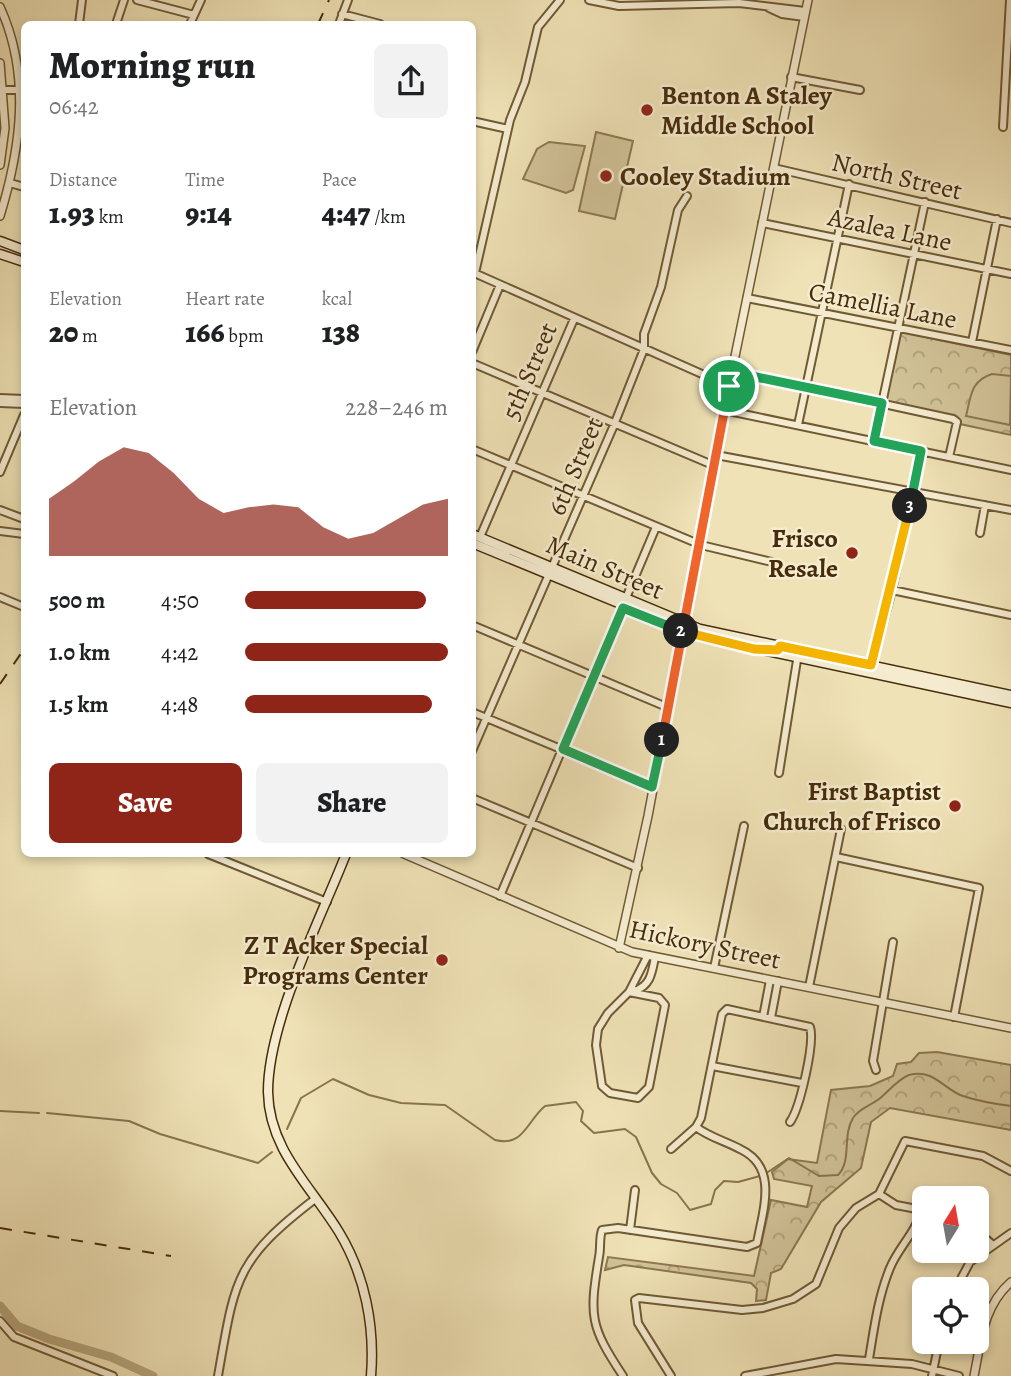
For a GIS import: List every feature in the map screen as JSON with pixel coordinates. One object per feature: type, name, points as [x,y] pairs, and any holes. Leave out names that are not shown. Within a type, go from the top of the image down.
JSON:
[{"type":"main road","points":[[0,241],[21,249]]},
{"type":"main road","points":[[0,254],[21,261]]},
{"type":"main road","name":"Main Street","points":[[476,539],[685,628],[737,641],[780,646],[799,654]]},
{"type":"main road","name":"Main Street","points":[[737,641],[754,649],[799,654],[1009,699]]},
{"type":"main road","points":[[754,649],[778,650],[780,646]]},
{"type":"main road","points":[[345,857],[283,1013],[268,1092],[272,1118],[285,1155],[340,1234],[361,1282],[371,1332],[371,1376]]},
{"type":"street","points":[[79,21],[82,0]]},
{"type":"street","points":[[117,21],[124,0]]},
{"type":"street","points":[[137,0],[194,15]]},
{"type":"street","points":[[191,21],[201,0]]},
{"type":"street","points":[[340,21],[348,0]]},
{"type":"street","points":[[476,264],[508,128],[525,82],[538,27],[560,0]]},
{"type":"street","points":[[589,0],[619,6],[738,3],[764,6],[782,14],[805,14]]},
{"type":"street","points":[[619,948],[638,868],[701,545],[724,410],[808,0]]},
{"type":"street","points":[[1003,127],[1010,0]]},
{"type":"street","points":[[0,7],[14,46],[21,84]]},
{"type":"street","points":[[342,14],[369,21]]},
{"type":"street","points":[[0,63],[5,128],[0,165]]},
{"type":"street","points":[[791,77],[860,90]]},
{"type":"street","points":[[4,90],[21,90]]},
{"type":"street","points":[[0,216],[10,183],[21,109]]},
{"type":"street","points":[[476,122],[508,128]]},
{"type":"street","name":"North Street","points":[[774,168],[1011,223]]},
{"type":"street","points":[[10,183],[21,186]]},
{"type":"street","points":[[798,425],[849,184]]},
{"type":"street","name":"6th Street","points":[[476,742],[614,425],[644,349],[644,334],[661,287],[678,210],[687,197]]},
{"type":"street","points":[[874,441],[925,202]]},
{"type":"street","points":[[972,342],[997,219]]},
{"type":"street","name":"Azalea Lane","points":[[762,223],[1011,274]]},
{"type":"street","points":[[476,274],[729,386]]},
{"type":"street","points":[[476,342],[500,285]]},
{"type":"street","name":"Camellia Lane","points":[[747,298],[1011,350]]},
{"type":"street","name":"5th Street","points":[[476,539],[512,465],[574,319]]},
{"type":"street","points":[[476,365],[715,466]]},
{"type":"street","points":[[732,372],[806,385],[947,417],[957,422],[949,457]]},
{"type":"street","points":[[0,400],[21,402]]},
{"type":"street","points":[[724,410],[1011,470]]},
{"type":"street","points":[[0,472],[21,432]]},
{"type":"street","points":[[476,451],[701,545],[772,562]]},
{"type":"street","points":[[870,669],[892,590],[921,451]]},
{"type":"street","points":[[716,455],[913,489],[1011,510]]},
{"type":"street","points":[[980,534],[985,505]]},
{"type":"street","points":[[0,510],[21,518]]},
{"type":"street","points":[[500,896],[656,527]]},
{"type":"street","points":[[0,531],[21,534]]},
{"type":"street","points":[[892,590],[1011,615]]},
{"type":"street","points":[[0,597],[21,606]]},
{"type":"street","points":[[476,627],[669,708]]},
{"type":"street","points":[[779,773],[799,654]]},
{"type":"street","points":[[476,714],[652,787]]},
{"type":"street","points":[[476,800],[638,868]]},
{"type":"street","points":[[714,968],[744,826]]},
{"type":"street","points":[[809,988],[841,829]]},
{"type":"street","points":[[215,857],[327,902]]},
{"type":"street","name":"Hickory Street","points":[[411,857],[619,948],[1011,1028]]},
{"type":"street","points":[[426,863],[429,857]]},
{"type":"street","points":[[836,857],[979,888],[954,1017]]},
{"type":"street","points":[[876,1070],[873,1061],[893,943]]},
{"type":"street","points":[[629,992],[659,998],[665,1003],[649,1087],[643,1096],[638,1098],[605,1089],[596,1053],[601,1023],[629,992],[651,956]]},
{"type":"street","points":[[629,992],[642,989],[647,984],[651,956]]},
{"type":"street","points":[[638,975],[647,984]]},
{"type":"street","points":[[763,1017],[774,980]]},
{"type":"street","points":[[771,1018],[774,980]]},
{"type":"street","points":[[671,1149],[696,1127],[703,1110],[722,1014],[727,1009],[810,1027],[811,1040],[802,1083],[790,1122]]},
{"type":"street","points":[[712,1066],[802,1083]]},
{"type":"street","points":[[623,1376],[598,1338],[595,1320],[594,1284],[602,1230],[630,1230],[752,1247],[757,1242],[766,1182],[761,1167],[744,1150],[696,1127]]},
{"type":"street","points":[[671,1376],[638,1323],[635,1300],[639,1298],[742,1310],[763,1308],[793,1299],[816,1284],[845,1220],[856,1208],[879,1194],[892,1172],[901,1143],[909,1141],[983,1156],[1011,1171]]},
{"type":"street","points":[[630,1230],[635,1190]]},
{"type":"street","points":[[879,1194],[896,1205],[912,1208]]},
{"type":"street","points":[[218,1376],[232,1295],[249,1258],[271,1234],[315,1199]]},
{"type":"street","points":[[869,1359],[889,1270],[912,1231]]},
{"type":"street","points":[[962,1277],[970,1262],[1011,1233]]},
{"type":"street","points":[[974,1376],[989,1311],[994,1300],[1011,1282]]},
{"type":"street","points":[[0,1321],[15,1336],[113,1376]]},
{"type":"street","points":[[933,1373],[937,1354]]},
{"type":"street","points":[[745,1376],[799,1364],[869,1359],[912,1364],[933,1373],[959,1376]]},
{"type":"green space","name":"Cooley Stadium","points":[[596,132],[633,141],[615,219],[579,211]]},
{"type":"green space","points":[[549,142],[585,146],[573,190],[566,193],[523,179],[537,149]]},
{"type":"green space","points":[[901,332],[1011,355],[1011,435],[960,424],[954,416],[886,401]]},
{"type":"green space","points":[[992,374],[1011,376],[1010,425],[966,416],[975,385]]},
{"type":"green space","points":[[937,1052],[1011,1065],[1011,1130],[890,1108],[871,1122],[861,1168],[821,1202],[781,1269],[771,1273],[766,1300],[756,1301],[757,1289],[751,1283],[624,1265],[605,1270],[608,1257],[754,1276],[771,1200],[807,1207],[812,1186],[774,1179],[772,1172],[788,1159],[817,1163],[831,1090],[870,1086],[893,1076],[897,1064],[911,1062],[919,1053]]},
{"type":"waterway","points":[[765,1174],[789,1158],[819,1176],[838,1175],[845,1163],[848,1133],[853,1118],[909,1075],[925,1074],[963,1096],[1011,1106]]},
{"type":"waterway","points":[[287,1129],[301,1098],[333,1079],[369,1095],[401,1103],[445,1105],[495,1140],[505,1141],[519,1137],[545,1106],[576,1102],[583,1111],[581,1121],[594,1133],[625,1129],[636,1137],[652,1173],[661,1184],[677,1193],[690,1210],[711,1204],[715,1190],[724,1181],[738,1182],[760,1176]]},
{"type":"waterway","points":[[0,1111],[39,1113]]},
{"type":"waterway","points":[[47,1113],[129,1121],[160,1134],[258,1163],[272,1152]]},
{"type":"waterway","points":[[0,1306],[17,1326],[49,1339],[111,1357],[153,1376]]},
{"type":"railway","points":[[319,21],[329,0]]},
{"type":"railway","points":[[0,684],[21,653]]},
{"type":"railway","points":[[0,1228],[171,1256]]},
{"type":"place","name":"Benton A Staley Middle School","points":[[647,110]]},
{"type":"place","name":"Cooley Stadium","points":[[606,176]]},
{"type":"place","name":"Frisco Resale","points":[[852,553]]},
{"type":"place","name":"First Baptist Church of Frisco","points":[[955,806]]},
{"type":"place","name":"Z T Acker Special Programs Center","points":[[442,960]]},
{"type":"route","points":[[729,386],[687,618],[686,620],[685,628],[684,632],[683,636],[669,708],[652,787],[563,749],[623,608],[684,632],[701,637],[754,649],[766,647],[778,650],[780,646],[871,665],[900,556],[921,451],[874,441],[882,403],[806,385],[732,372],[729,386]]}]
